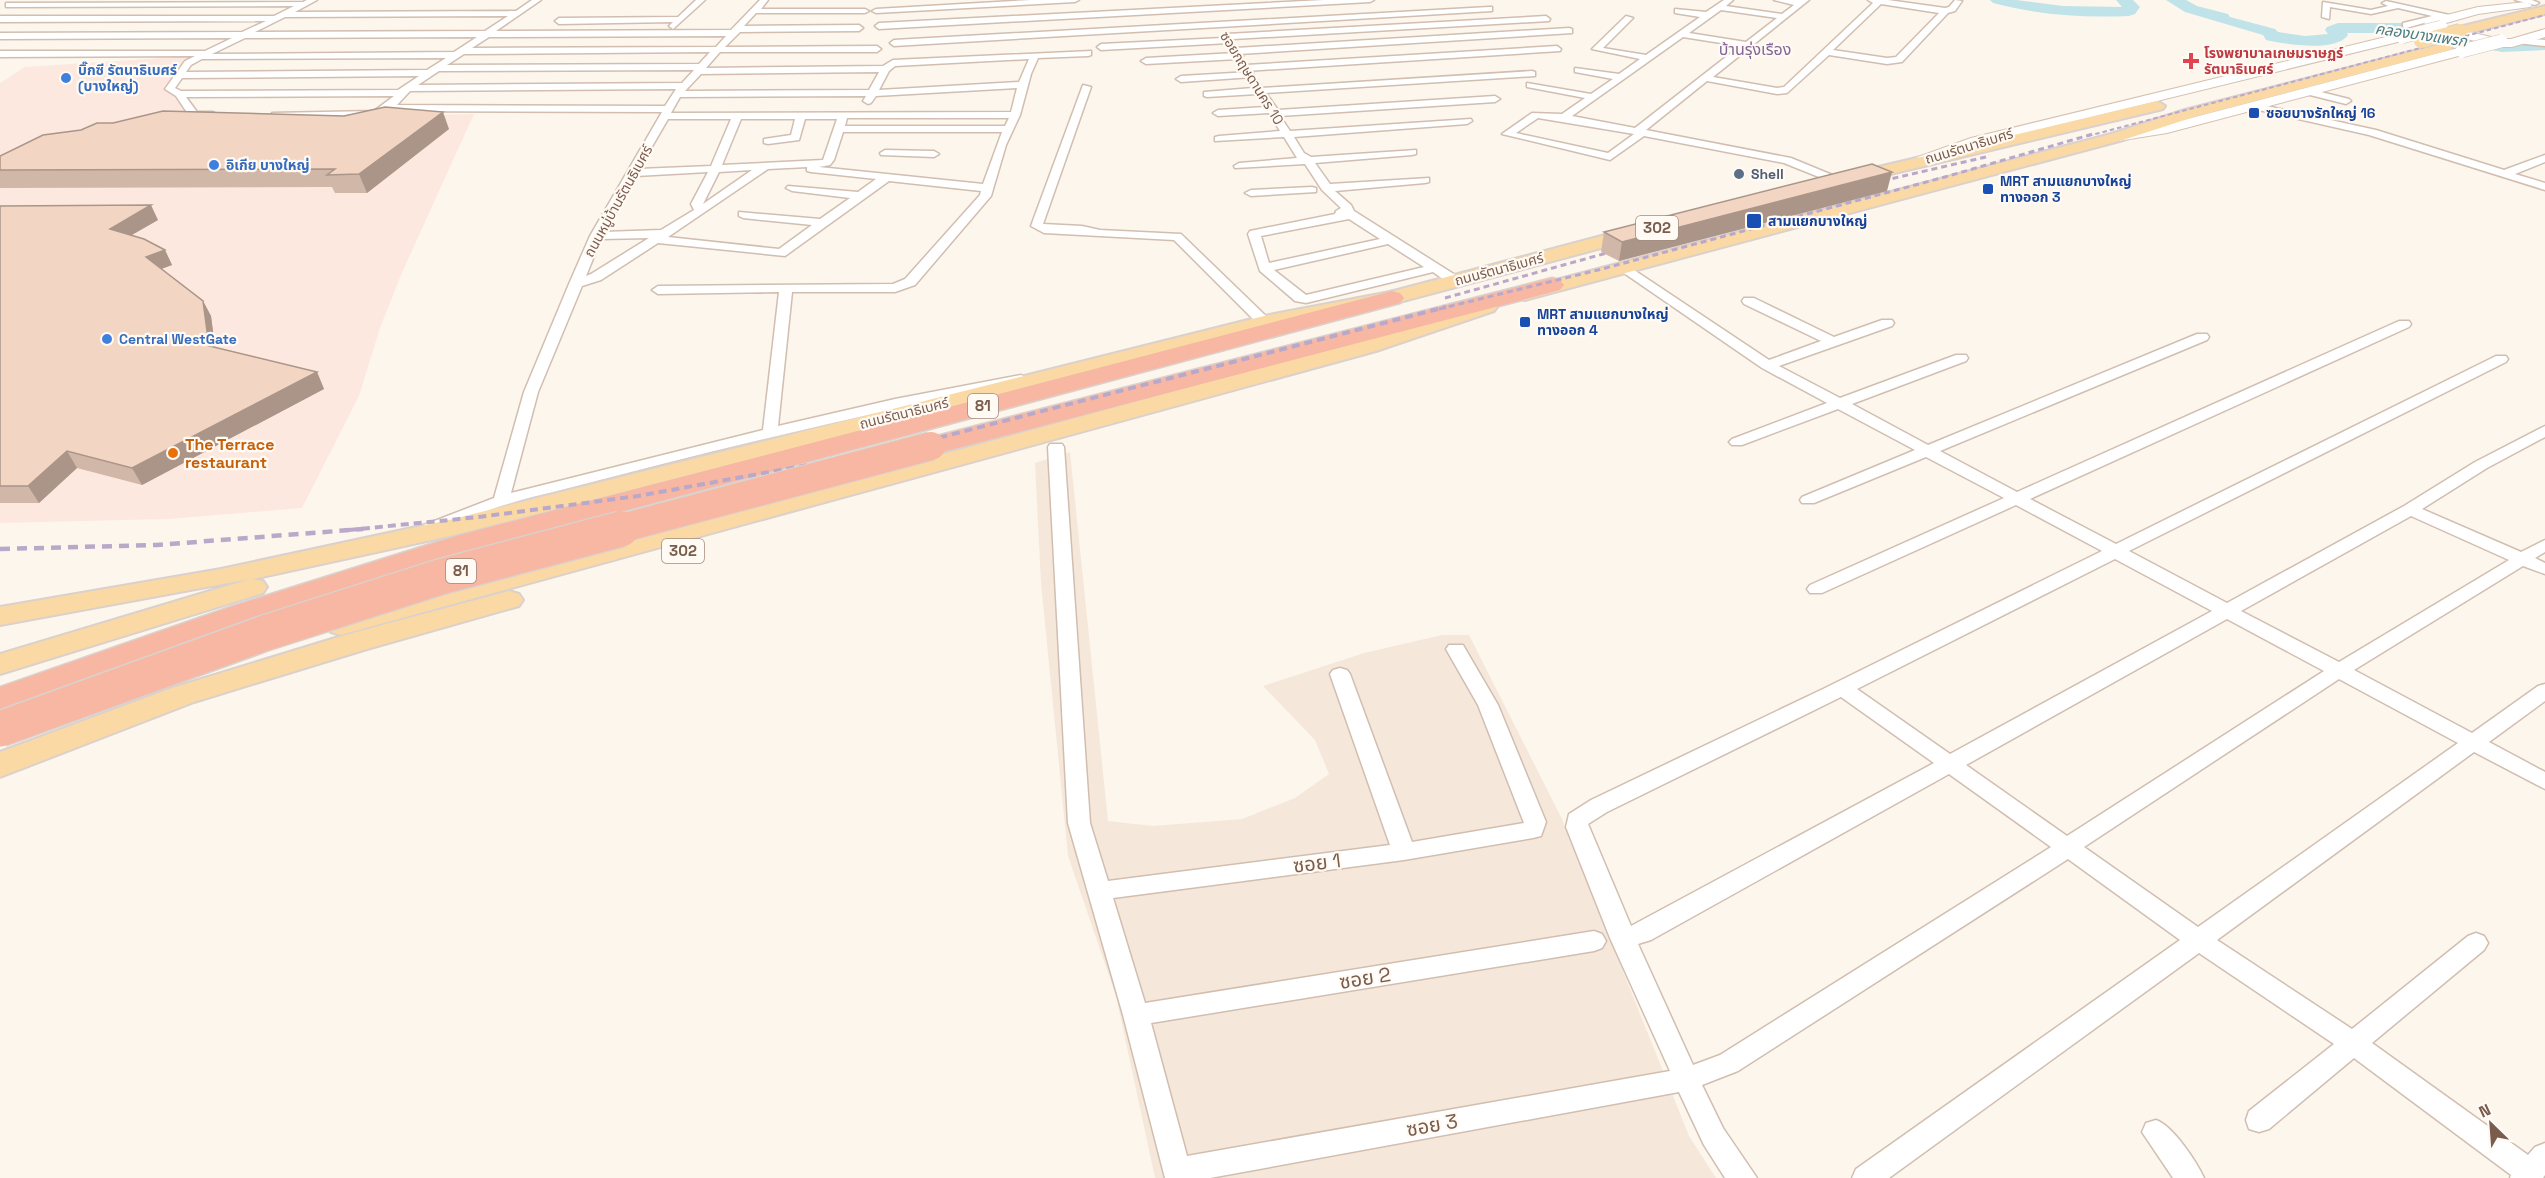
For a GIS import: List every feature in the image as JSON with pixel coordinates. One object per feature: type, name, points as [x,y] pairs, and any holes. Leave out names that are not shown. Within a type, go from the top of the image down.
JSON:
[{"type":"highway","name":"81","points":[[0,729],[265,633],[430,580],[932,446],[1552,285]]},
{"type":"highway","name":"81","points":[[0,700],[170,638],[309,591],[467,543],[1392,298]]},
{"type":"main road","points":[[2534,4],[2445,17],[2429,26],[2500,43],[2518,41],[2545,31]]},
{"type":"main road","points":[[1923,160],[2460,32],[2534,4]]},
{"type":"main road","name":"ถนนรัตนาธิเบศร์","points":[[1809,189],[1923,160],[1976,141],[2310,60],[2445,17]]},
{"type":"main road","name":"ถนนรัตนาธิเบศร์","points":[[1368,346],[1552,285],[1625,268],[2117,137],[2191,113],[2545,21]]},
{"type":"main road","name":"ถนนรัตนาธิเบศร์","points":[[2117,137],[2162,130],[2545,31]]},
{"type":"main road","points":[[2310,60],[2334,49],[2390,34],[2474,52],[2474,54],[2418,70],[2370,76]]},
{"type":"main road","name":"ถนนรัตนาธิเบศร์","points":[[450,528],[1264,322],[1392,298],[1656,228]]},
{"type":"main road","points":[[0,705],[118,682],[232,655],[1368,346]]},
{"type":"main road","name":"302","points":[[0,765],[183,695],[280,665],[1056,447],[1221,398],[1368,346]]},
{"type":"main road","points":[[0,616],[221,577],[450,528]]},
{"type":"main road","name":"302","points":[[8,662],[450,528]]},
{"type":"street","points":[[0,24],[59,0]]},
{"type":"street","points":[[266,115],[374,114],[398,99],[404,90],[537,0]]},
{"type":"street","points":[[664,33],[701,0]]},
{"type":"street","name":"ถนนหมู่บ้านรัตนธิเบศร์","points":[[501,501],[531,392],[596,236],[680,90],[720,50],[764,0]]},
{"type":"street","points":[[876,11],[972,3],[1075,0]]},
{"type":"street","points":[[1154,0],[1157,11]]},
{"type":"street","points":[[879,26],[1112,10],[1157,11],[1210,4],[1370,0]]},
{"type":"street","points":[[1778,0],[1803,2]]},
{"type":"street","points":[[2375,0],[2445,17]]},
{"type":"street","points":[[1706,78],[1787,90],[1828,52],[1876,1],[1945,11],[1952,9],[1958,1]]},
{"type":"street","points":[[9,6],[308,2]]},
{"type":"street","points":[[230,115],[194,115],[179,94],[170,89],[188,63],[308,2]]},
{"type":"street","points":[[1452,2],[1459,11]]},
{"type":"street","points":[[1565,117],[1725,2],[1785,16]]},
{"type":"street","points":[[1803,2],[1640,131],[1610,157],[1507,134],[1536,115],[1565,117],[1640,131],[1792,161],[1838,181]]},
{"type":"street","points":[[972,3],[977,43]]},
{"type":"street","points":[[1396,3],[1451,55]]},
{"type":"street","name":"ซอยกฤษดานคร 10","points":[[1210,4],[1218,24],[1274,111],[1286,134],[1326,188],[1347,207],[1349,214]]},
{"type":"street","points":[[2326,17],[2326,4],[2371,12],[2398,6]]},
{"type":"street","points":[[894,43],[977,43],[1218,24],[1489,9]]},
{"type":"street","points":[[755,11],[865,11]]},
{"type":"street","points":[[1678,11],[1707,15]]},
{"type":"street","points":[[1828,52],[1887,61],[1899,60],[1945,11]]},
{"type":"street","points":[[0,20],[518,13]]},
{"type":"street","points":[[1629,18],[1596,49],[1647,58]]},
{"type":"street","points":[[555,21],[680,19]]},
{"type":"street","points":[[1101,47],[1546,19]]},
{"type":"street","points":[[0,36],[664,33],[859,28]]},
{"type":"street","points":[[1146,61],[1569,31]]},
{"type":"street","points":[[1681,34],[1748,45]]},
{"type":"street","points":[[2518,41],[2545,43]]},
{"type":"street","points":[[0,54],[202,55],[877,49]]},
{"type":"street","points":[[1181,79],[1248,71],[1557,49]]},
{"type":"street","points":[[861,115],[885,69],[890,64],[1088,53]]},
{"type":"street","points":[[0,62],[18,54]]},
{"type":"street","points":[[658,290],[895,288],[906,285],[972,212],[989,188],[1001,145],[1015,115],[1026,74],[1035,56]]},
{"type":"street","points":[[180,75],[432,71],[885,69]]},
{"type":"street","points":[[1578,70],[1619,77]]},
{"type":"street","points":[[1014,74],[1026,74]]},
{"type":"street","points":[[1207,94],[1532,74]]},
{"type":"street","points":[[879,80],[890,80]]},
{"type":"street","points":[[179,94],[404,90],[873,93],[1023,85]]},
{"type":"street","points":[[1530,86],[1592,97]]},
{"type":"street","points":[[1086,87],[1037,226],[1044,230],[1082,230],[1100,234],[1177,237],[1264,322]]},
{"type":"street","points":[[2309,92],[2346,101]]},
{"type":"street","points":[[1218,113],[1495,99]]},
{"type":"street","points":[[2253,106],[2372,132],[2545,187]]},
{"type":"street","points":[[386,108],[737,116],[1015,115]]},
{"type":"street","points":[[702,210],[697,204],[715,169],[737,116]]},
{"type":"street","points":[[768,141],[795,138],[801,116]]},
{"type":"street","points":[[632,173],[828,162],[843,116]]},
{"type":"street","points":[[1219,139],[1467,121]]},
{"type":"street","points":[[839,129],[1008,129]]},
{"type":"street","points":[[1239,166],[1302,158],[1412,152]]},
{"type":"street","points":[[885,153],[929,162],[989,188]]},
{"type":"street","name":"ซอยกฤษดานคร 10","points":[[1302,158],[1312,190],[1336,213],[1349,214],[1455,281]]},
{"type":"street","points":[[2505,174],[2545,158]]},
{"type":"street","points":[[596,236],[659,236],[781,253],[885,177],[929,162]]},
{"type":"street","points":[[575,284],[596,277],[702,210],[765,166]]},
{"type":"street","points":[[781,166],[885,177]]},
{"type":"street","points":[[1326,188],[1425,180]]},
{"type":"street","points":[[792,188],[861,196]]},
{"type":"street","points":[[1251,193],[1312,190]]},
{"type":"street","points":[[743,214],[824,223]]},
{"type":"street","points":[[1349,214],[1254,234],[1264,268],[1300,298],[1305,299],[1435,268]]},
{"type":"street","points":[[1264,268],[1390,240]]},
{"type":"street","points":[[1625,268],[1767,365],[2545,781]]},
{"type":"street","points":[[770,432],[786,288]]},
{"type":"street","points":[[1749,300],[1833,342]]},
{"type":"street","points":[[1767,365],[1887,323]]},
{"type":"street","points":[[1816,589],[2404,324]]},
{"type":"street","points":[[1808,500],[1929,452],[2202,337]]},
{"type":"street","points":[[1737,442],[1961,358]]},
{"type":"street","points":[[1743,1178],[1724,1154],[1687,1079],[1622,938],[1577,827],[1577,820],[1599,806],[1830,694],[2501,360]]},
{"type":"street","points":[[411,536],[501,501],[770,432],[911,399],[1091,366]]},
{"type":"street","points":[[1622,938],[1643,933],[2410,510],[2481,465],[2545,431]]},
{"type":"street","points":[[1056,447],[1079,823],[1136,1015],[1178,1174]]},
{"type":"street","points":[[2410,510],[2545,569]]},
{"type":"street","name":"ซอย 3","points":[[1178,1174],[1687,1079],[1729,1063],[2055,857],[2340,670],[2545,545]]},
{"type":"street","name":"ซอย 1","points":[[1100,891],[1404,852],[1533,830],[1535,822],[1488,705],[1456,649]]},
{"type":"street","points":[[1340,674],[1404,852]]},
{"type":"street","points":[[1841,687],[2200,940],[2353,1043],[2533,1169]]},
{"type":"street","points":[[1866,1178],[2545,691]]},
{"type":"street","name":"ซอย 2","points":[[1136,1015],[1594,941]]},
{"type":"street","points":[[2259,1120],[2476,943]]},
{"type":"street","points":[[2156,1131],[2190,1178]]},
{"type":"shaded area","points":[[206,55],[192,63],[170,92],[185,100],[188,121],[474,114],[401,275],[380,328],[359,396],[302,508],[169,519],[0,523],[0,83],[25,67]]},
{"type":"shaded area","points":[[1070,452],[1108,821],[1153,826],[1242,819],[1295,798],[1329,774],[1315,740],[1263,686],[1364,653],[1442,635],[1469,635],[1562,819],[1689,1136],[1716,1178],[1155,1178],[1116,996],[1068,856],[1041,583],[1035,463]]},
{"type":"building","name":"อิเกีย บางใหญ่","points":[[385,107],[443,112],[359,174],[327,175],[335,169],[0,170],[0,156],[43,135],[81,130],[97,123],[113,123],[163,111],[344,116]]},
{"type":"building","points":[[1872,164],[1892,172],[1622,242],[1604,232]]},
{"type":"building","name":"Central WestGate","points":[[151,205],[110,229],[144,239],[165,250],[146,257],[203,301],[209,346],[317,372],[132,468],[67,451],[28,486],[0,486],[0,206]]},
{"type":"waterway","name":"คลองบางแพรก","points":[[1998,0],[2063,11],[2129,11],[2132,7],[2124,0]]},
{"type":"waterway","name":"คลองบางแพรก","points":[[2174,0],[2191,9],[2222,17],[2222,20],[2288,39],[2322,40],[2338,37],[2340,35],[2333,30],[2338,28],[2403,28],[2502,47],[2545,45]]},
{"type":"railway","points":[[2088,136],[2545,15]]},
{"type":"railway","points":[[1439,309],[1602,269],[1945,177],[2093,134]]},
{"type":"railway","points":[[1873,183],[1990,156]]},
{"type":"railway","points":[[1445,298],[1621,249]]},
{"type":"railway","points":[[349,530],[479,517],[638,496],[841,459],[930,440],[1446,307]]},
{"type":"railway","points":[[0,549],[157,545],[363,529]]},
{"type":"place","name":"โรงพยาบาลเกษมราษฏร์ รัตนาธิเบศร์","points":[[2191,61]]},
{"type":"place","name":"บิ๊กซี รัตนาธิเบศร์ (บางใหญ่)","points":[[66,78]]},
{"type":"place","name":"ซอยบางรักใหญ่ 16","points":[[2254,113]]},
{"type":"place","name":"อิเกีย บางใหญ่","points":[[214,165]]},
{"type":"place","name":"Shell","points":[[1739,174]]},
{"type":"place","name":"MRT สามแยกบางใหญ่ ทางออก 3","points":[[1988,189]]},
{"type":"place","name":"สามแยกบางใหญ่","points":[[1754,221]]},
{"type":"place","name":"MRT สามแยกบางใหญ่ ทางออก 4","points":[[1525,322]]},
{"type":"place","name":"Central WestGate","points":[[107,339]]},
{"type":"place","name":"The Terrace restaurant","points":[[173,453]]},
{"type":"district","name":"บ้านรุ่งเรือง","points":[[1755,49]]}]
